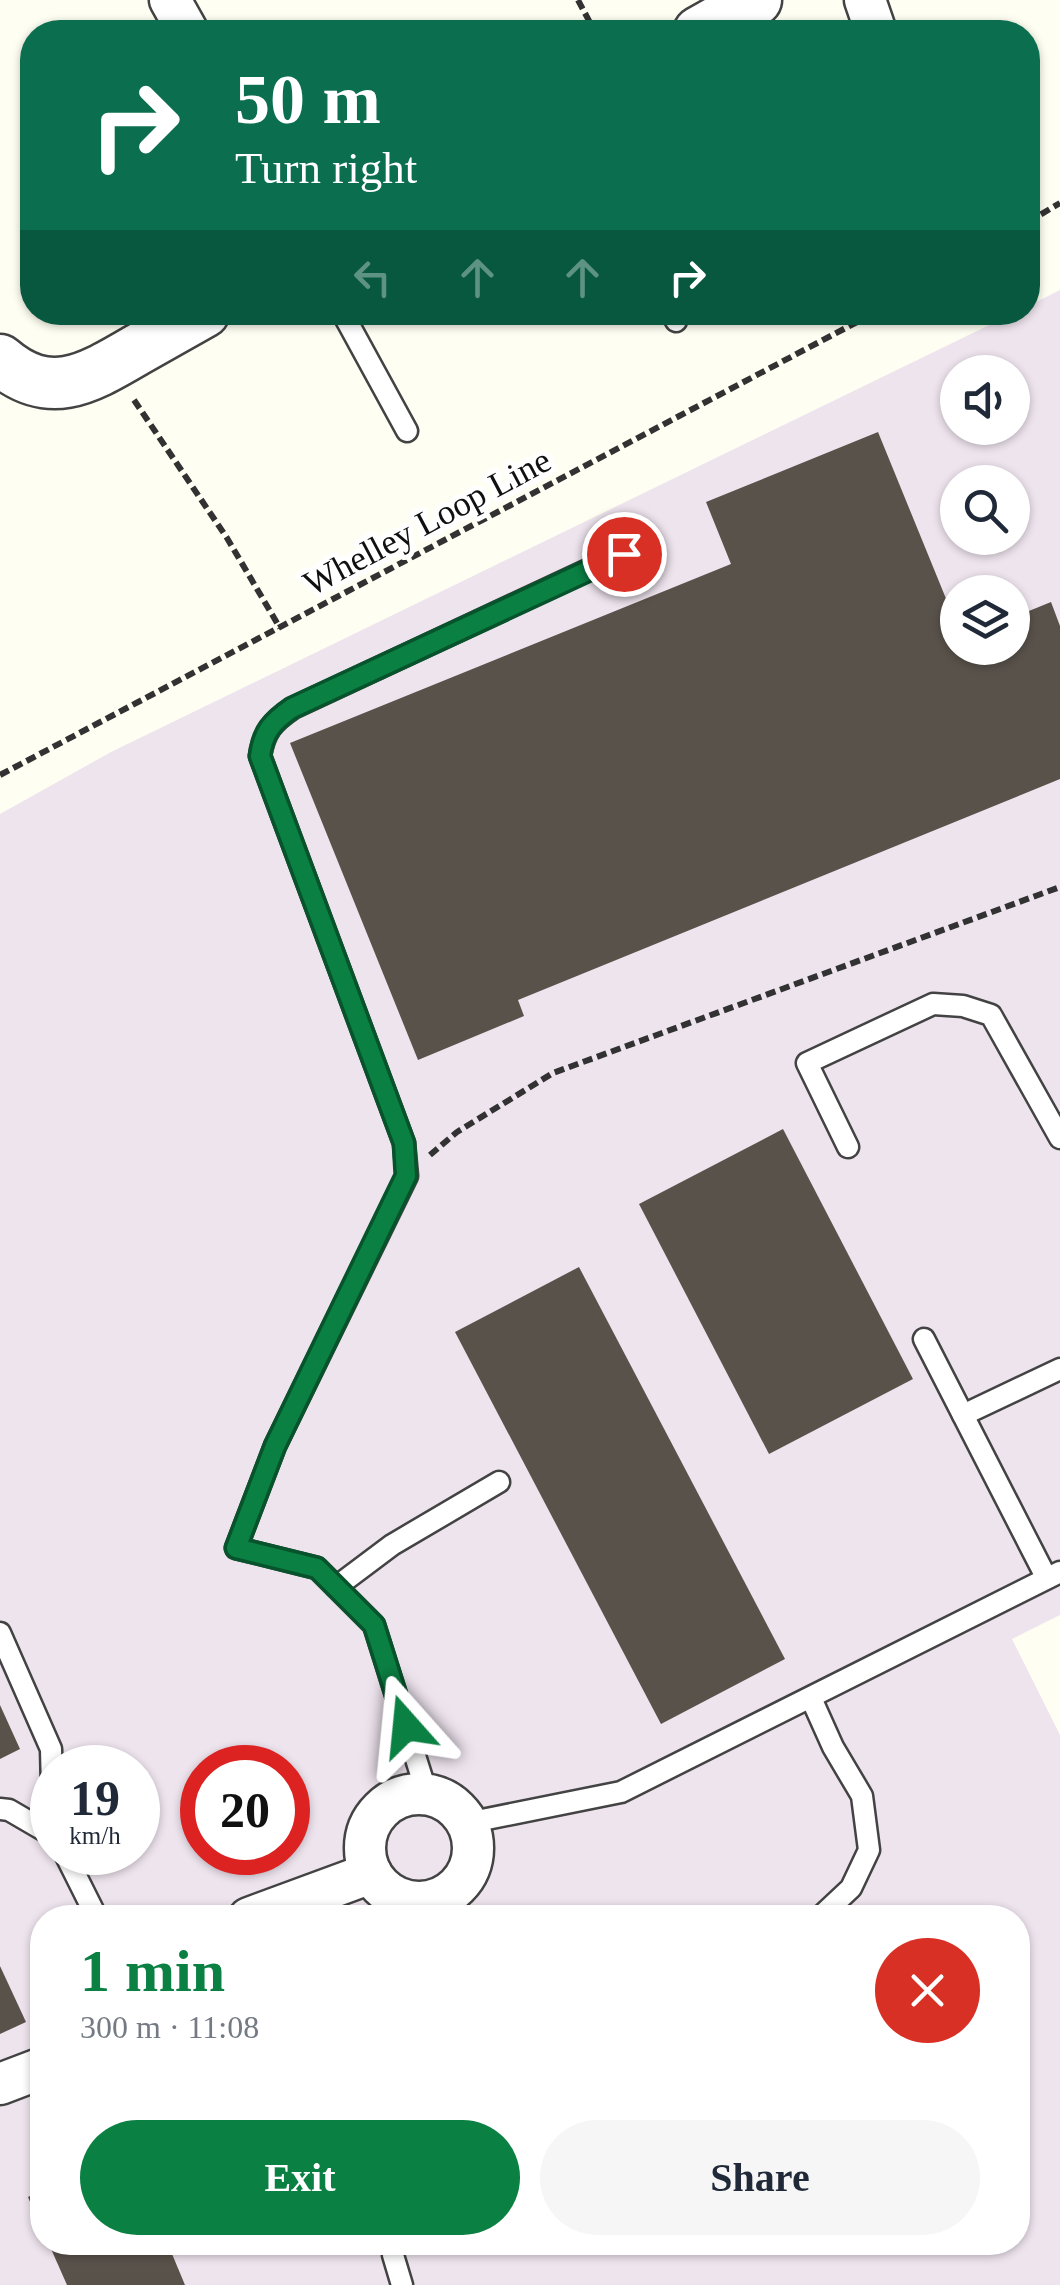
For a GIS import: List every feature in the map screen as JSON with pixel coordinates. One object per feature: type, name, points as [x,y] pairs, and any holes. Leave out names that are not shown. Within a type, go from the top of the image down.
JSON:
[{"type":"street","points":[[720,20],[756,0]]},
{"type":"street","points":[[17,370],[62,384],[88,378],[182,325]]},
{"type":"street","points":[[443,1905],[410,1901],[380,1886],[371,1872],[365,1856],[370,1823],[394,1800],[410,1794],[428,1794],[457,1809],[467,1823],[472,1856],[452,1905]]},
{"type":"street","points":[[283,1905],[371,1872]]},
{"type":"street","points":[[0,2084],[30,2073]]},
{"type":"lane","points":[[349,325],[407,431]]},
{"type":"lane","points":[[428,1794],[374,1625],[317,1568],[236,1548],[275,1446],[406,1176],[404,1143],[260,756],[263,736],[274,720],[292,708],[624,554]]},
{"type":"lane","points":[[848,1147],[807,1063],[933,1004],[964,1006],[991,1014],[1060,1138]]},
{"type":"lane","points":[[467,1823],[621,1792],[1053,1574],[924,1338]]},
{"type":"lane","points":[[963,1415],[1060,1369]]},
{"type":"lane","points":[[336,1587],[392,1544],[499,1482]]},
{"type":"lane","points":[[4,1643],[48,1745]]},
{"type":"lane","points":[[811,1698],[833,1747],[862,1796],[869,1850],[851,1888],[833,1905]]},
{"type":"lane","points":[[0,1809],[30,1822]]},
{"type":"lane","points":[[76,1875],[90,1905]]},
{"type":"lane","points":[[393,2255],[402,2285]]},
{"type":"path","name":"Whelley Loop Line","points":[[0,775],[851,325]]},
{"type":"path","points":[[111,366],[228,538],[280,628]]},
{"type":"path","points":[[406,1176],[457,1132],[553,1073],[1060,887]]},
{"type":"shaded area","points":[[1060,290],[1060,1615],[1012,1639],[1060,1735],[1060,2285],[0,2285],[0,814],[111,752],[989,325],[1040,325],[1040,300]]},
{"type":"building","points":[[878,432],[940,584],[940,665],[1030,665],[1030,611],[1051,602],[1060,626],[1060,779],[518,1000],[524,1016],[418,1060],[290,743],[731,564],[706,502]]},
{"type":"building","points":[[783,1129],[913,1379],[769,1454],[639,1204]]},
{"type":"building","points":[[579,1267],[785,1659],[661,1724],[455,1332]]},
{"type":"building","points":[[0,1705],[20,1749],[0,1759]]},
{"type":"building","points":[[0,1966],[26,2022],[0,2034]]},
{"type":"building","points":[[54,2255],[172,2255],[185,2285],[67,2285]]},
{"type":"route","points":[[406,1726],[374,1625],[317,1568],[236,1548],[275,1446],[406,1176],[404,1143],[260,756],[263,736],[274,720],[292,708],[624,554]]}]
